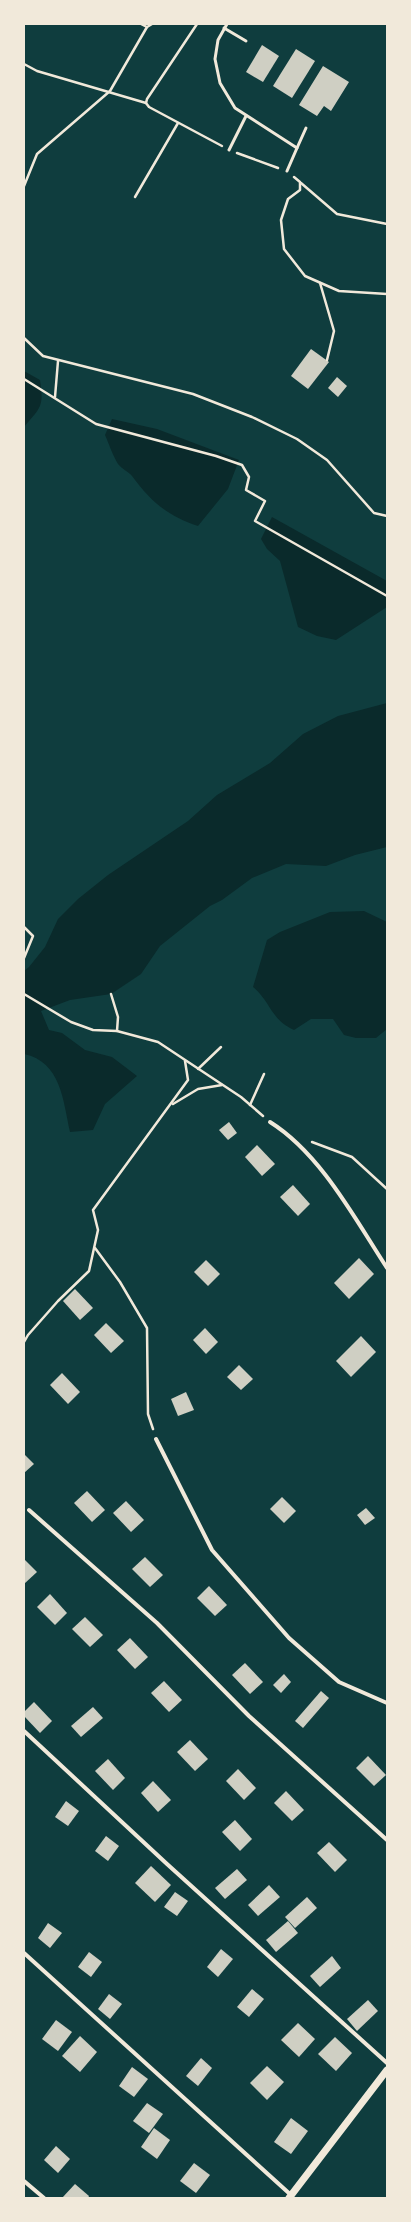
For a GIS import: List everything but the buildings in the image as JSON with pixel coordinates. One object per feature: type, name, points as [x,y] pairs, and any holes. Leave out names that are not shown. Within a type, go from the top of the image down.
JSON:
[{"type":"street","points":[[270,1122],[288,1134],[332,1184],[387,1268]]},
{"type":"street","points":[[156,1439],[212,1550],[289,1638],[339,1682],[387,1703]]},
{"type":"street","points":[[29,1510],[158,1623],[249,1716],[387,1840]]},
{"type":"street","points":[[24,1731],[167,1864],[387,2063]]},
{"type":"street","points":[[24,1953],[290,2197],[387,2070]]},
{"type":"street","points":[[24,2181],[44,2198]]},
{"type":"lane","points":[[227,24],[218,40],[215,59],[220,82],[234,108],[297,148]]},
{"type":"lane","points":[[224,28],[246,41]]},
{"type":"lane","points":[[229,150],[246,116]]},
{"type":"lane","points":[[287,171],[306,128]]},
{"type":"path","points":[[141,24],[147,27]]},
{"type":"path","points":[[24,186],[37,154],[110,91],[147,27],[152,24]]},
{"type":"path","points":[[146,102],[197,24]]},
{"type":"path","points":[[24,64],[37,71],[146,102],[149,106],[178,123],[229,150],[287,171],[337,214],[387,224]]},
{"type":"path","points":[[135,197],[178,123]]},
{"type":"path","points":[[300,182],[300,190],[288,200],[281,220],[284,249],[305,276],[320,283],[339,291],[387,294]]},
{"type":"path","points":[[320,283],[334,331],[327,360]]},
{"type":"path","points":[[24,338],[43,356],[58,361],[120,374],[193,394],[252,417],[297,439],[327,460],[374,513],[387,516]]},
{"type":"path","points":[[55,397],[58,361]]},
{"type":"path","points":[[24,379],[44,390],[96,424],[216,456],[242,465],[249,477],[246,490],[265,502],[255,521],[387,596]]},
{"type":"path","points":[[24,927],[33,936],[24,958]]},
{"type":"path","points":[[24,994],[71,1022],[93,1030],[117,1031],[158,1042],[222,1085],[250,1105],[270,1122]]},
{"type":"path","points":[[111,994],[118,1017],[117,1031]]},
{"type":"path","points":[[198,1069],[221,1047]]},
{"type":"path","points":[[24,1342],[28,1334],[58,1301],[89,1271],[98,1230],[94,1219],[93,1210],[171,1106],[188,1080],[185,1061]]},
{"type":"path","points":[[250,1105],[264,1074]]},
{"type":"path","points":[[171,1106],[198,1089],[222,1085]]},
{"type":"path","points":[[310,1141],[352,1157],[387,1189]]},
{"type":"path","points":[[95,1248],[120,1282],[147,1328],[148,1414],[156,1439]]},
{"type":"water","points":[[24,371],[40,380],[42,396],[38,410],[24,427]]},
{"type":"water","points":[[112,419],[157,429],[239,460],[228,489],[198,526],[169,513],[153,501],[131,475],[118,464],[105,435]]},
{"type":"water","points":[[272,517],[387,581],[387,607],[336,640],[317,636],[298,627],[280,561],[267,549],[261,539]]},
{"type":"water","points":[[387,703],[387,847],[355,855],[326,866],[286,864],[252,878],[222,900],[210,906],[160,946],[141,974],[111,994],[70,1000],[41,1011],[49,1030],[62,1033],[85,1050],[112,1057],[137,1076],[105,1104],[93,1130],[70,1132],[62,1095],[53,1074],[46,1065],[36,1058],[24,1054],[24,971],[45,947],[58,919],[78,899],[108,875],[188,821],[217,795],[270,763],[303,734],[338,716]]},
{"type":"water","points":[[364,911],[387,922],[387,1029],[376,1038],[356,1038],[344,1035],[333,1019],[311,1019],[294,1030],[286,1026],[275,1016],[264,998],[253,987],[267,940],[280,932],[330,912]]}]
